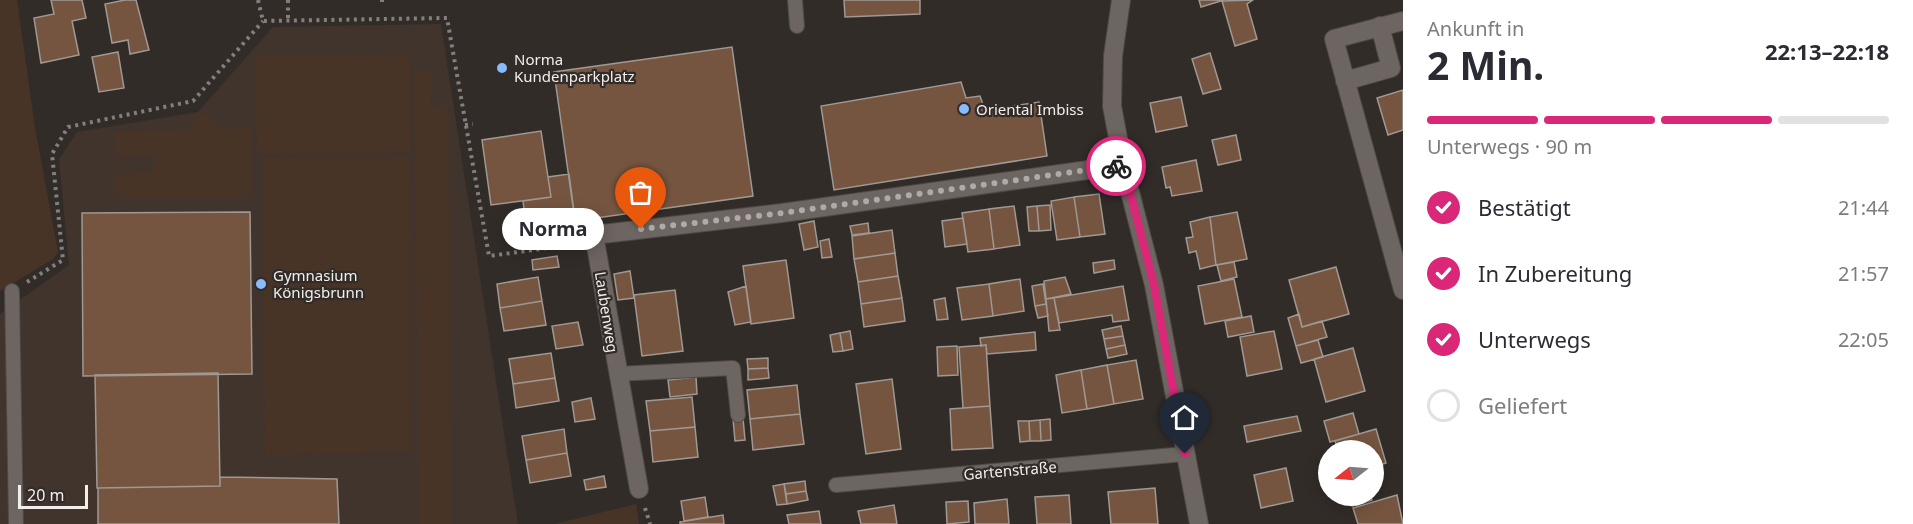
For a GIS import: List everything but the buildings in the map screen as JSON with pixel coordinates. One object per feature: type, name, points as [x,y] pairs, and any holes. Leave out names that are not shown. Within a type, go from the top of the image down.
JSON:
[{"type":"street","points":[[1121,0],[1113,56],[1112,106],[1123,165],[1154,285],[1199,524]]},
{"type":"street","points":[[1403,21],[1334,39],[1403,290]]},
{"type":"street","points":[[1345,81],[1391,68],[1380,26]]},
{"type":"street","points":[[594,235],[783,213],[1123,165]]},
{"type":"street","name":"Laubenweg","points":[[594,235],[639,489]]},
{"type":"lane","points":[[795,0],[797,26]]},
{"type":"lane","points":[[12,291],[16,524]]},
{"type":"lane","points":[[617,374],[733,369],[738,415]]},
{"type":"lane","name":"Gartenstraße","points":[[836,485],[1185,454]]},
{"type":"path","points":[[258,0],[263,21]]},
{"type":"path","points":[[288,0],[288,20]]},
{"type":"path","points":[[12,291],[63,260],[52,154],[68,127],[193,101],[263,21],[447,18],[489,256],[582,244],[594,235]]},
{"type":"path","points":[[465,125],[473,124]]},
{"type":"shaded area","points":[[0,0],[17,0],[35,128],[58,252],[53,259],[0,291]]},
{"type":"shaded area","name":"Gymnasium Königsbrunn","points":[[441,24],[518,524],[0,524],[0,314],[69,265],[59,159],[77,132],[198,112],[273,27]]},
{"type":"shaded area","points":[[410,54],[411,152],[257,154],[255,56]]},
{"type":"shaded area","points":[[414,71],[432,71],[431,107],[448,106],[452,524],[419,524]]},
{"type":"shaded area","points":[[194,115],[213,115],[217,129],[252,128],[253,198],[114,198],[114,174],[155,172],[154,156],[115,157],[115,132],[191,129]]},
{"type":"shaded area","points":[[410,157],[411,452],[265,455],[263,158]]},
{"type":"shaded area","points":[[636,504],[639,524],[555,524]]},
{"type":"way so far","points":[[641,229],[783,213],[1116,166]]},
{"type":"place","name":"Norma Kundenparkplatz","points":[[502,68]]},
{"type":"place","name":"Oriental Imbiss","points":[[964,109]]},
{"type":"place","name":"Norma","points":[[641,229]]},
{"type":"place","name":"Gymnasium Königsbrunn","points":[[261,284]]},
{"type":"route","points":[[1116,166],[1123,165],[1150,269],[1185,454]]}]
